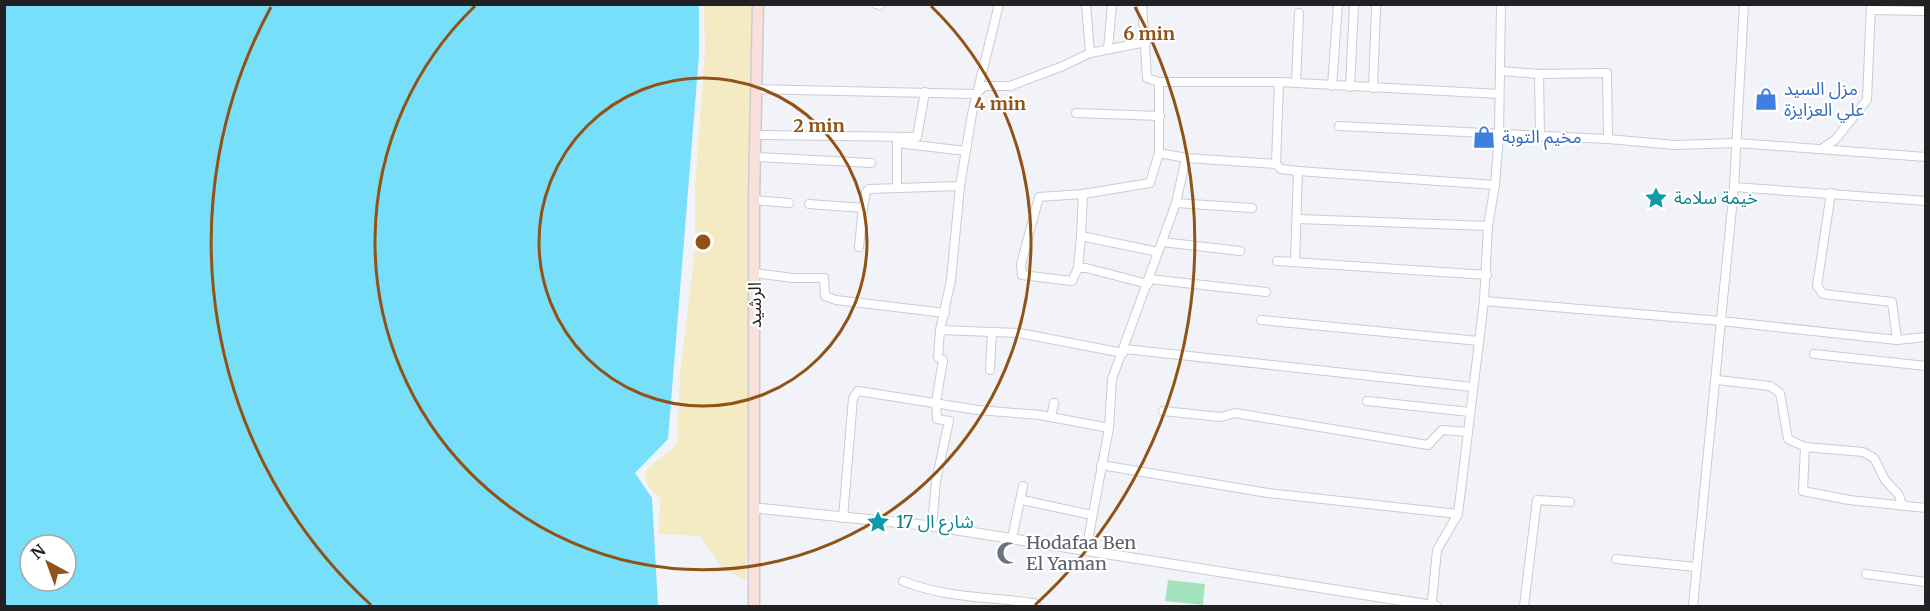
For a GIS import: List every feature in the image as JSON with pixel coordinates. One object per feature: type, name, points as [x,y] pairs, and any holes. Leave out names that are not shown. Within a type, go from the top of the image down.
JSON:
[{"type":"main road","name":"الرشيد","points":[[754,606],[756,508],[754,200],[758,4]]},
{"type":"street","points":[[876,4],[880,5]]},
{"type":"street","points":[[932,526],[936,481],[949,421],[937,419],[936,402],[943,360],[938,357],[940,330],[945,313],[960,186],[975,94],[999,4]]},
{"type":"street","points":[[1086,4],[1090,53]]},
{"type":"street","points":[[1108,49],[1112,4]]},
{"type":"street","points":[[1142,4],[1147,78],[1159,82],[1296,82],[1332,86],[1499,94]]},
{"type":"street","points":[[1332,86],[1338,4]]},
{"type":"street","points":[[756,508],[932,526],[1434,604],[1437,550],[1458,514],[1487,275],[1488,226],[1496,185],[1499,133],[1502,4]]},
{"type":"street","points":[[1693,606],[1717,380],[1734,187],[1744,4]]},
{"type":"street","points":[[1350,87],[1354,5]]},
{"type":"street","points":[[1373,87],[1376,7]]},
{"type":"street","points":[[1821,149],[1835,140],[1867,100],[1871,7],[1926,11]]},
{"type":"street","points":[[1296,82],[1299,13]]},
{"type":"street","points":[[756,89],[975,94],[985,86],[1010,86],[1090,53],[1146,42]]},
{"type":"street","points":[[1501,71],[1539,74],[1607,73],[1608,139]]},
{"type":"street","points":[[1539,74],[1540,137]]},
{"type":"street","points":[[1083,194],[1078,268],[1072,281],[1064,282],[1022,275],[1021,264],[1039,196],[1083,194],[1150,183],[1159,153],[1159,82]]},
{"type":"street","points":[[1276,164],[1279,82]]},
{"type":"street","points":[[756,135],[917,138],[925,92]]},
{"type":"street","points":[[1076,113],[1160,116]]},
{"type":"street","points":[[1339,126],[1608,139],[1675,145],[1737,143],[1926,157]]},
{"type":"street","points":[[897,188],[897,143],[966,151]]},
{"type":"street","points":[[1159,153],[1186,158],[1276,164],[1281,169],[1298,171],[1496,185]]},
{"type":"street","points":[[756,157],[871,163]]},
{"type":"street","points":[[1086,551],[1092,515],[1099,492],[1101,465],[1109,428],[1112,379],[1176,202],[1186,158]]},
{"type":"street","points":[[1295,262],[1298,171]]},
{"type":"street","points":[[859,247],[863,208],[866,192],[869,189],[960,186]]},
{"type":"street","points":[[1734,187],[1926,201]]},
{"type":"street","points":[[1831,193],[1817,286],[1823,294],[1893,302],[1897,340]]},
{"type":"street","points":[[754,200],[789,203]]},
{"type":"street","points":[[1176,202],[1252,208]]},
{"type":"street","points":[[809,204],[863,208]]},
{"type":"street","points":[[1298,219],[1488,226]]},
{"type":"street","points":[[1081,236],[1158,252]]},
{"type":"street","points":[[1162,242],[1240,251]]},
{"type":"street","points":[[1277,261],[1487,275]]},
{"type":"street","points":[[1078,268],[1148,281],[1266,292]]},
{"type":"street","points":[[755,273],[793,278],[824,278],[825,296],[836,300],[945,313]]},
{"type":"street","points":[[1484,301],[1721,321],[1897,340],[1926,337]]},
{"type":"street","points":[[1261,320],[1479,341]]},
{"type":"street","points":[[940,330],[1018,333],[1124,351],[1472,387]]},
{"type":"street","points":[[990,370],[992,332]]},
{"type":"street","points":[[1814,354],[1926,366]]},
{"type":"street","points":[[1717,380],[1770,386],[1780,393],[1788,440],[1805,447],[1863,452],[1874,458],[1885,480],[1899,495],[1902,505]]},
{"type":"street","points":[[843,518],[854,394],[865,392],[978,410],[1051,417],[1109,428]]},
{"type":"street","points":[[1367,401],[1470,412]]},
{"type":"street","points":[[1051,417],[1054,403]]},
{"type":"street","points":[[1163,411],[1221,417],[1235,413],[1428,445],[1442,430],[1468,432]]},
{"type":"street","points":[[1805,447],[1803,491],[1849,500],[1926,508]]},
{"type":"street","points":[[1101,465],[1268,493],[1458,514]]},
{"type":"street","points":[[1012,538],[1022,500],[1023,486]]},
{"type":"street","points":[[1022,500],[1092,515]]},
{"type":"street","points":[[1524,606],[1537,500],[1570,502]]},
{"type":"street","points":[[1616,559],[1696,567]]},
{"type":"street","points":[[1866,574],[1926,582]]},
{"type":"street","points":[[903,581],[956,596],[1036,605]]},
{"type":"green space","points":[[1168,580],[1205,584],[1203,605],[1165,601]]},
{"type":"sand","points":[[704,5],[755,5],[746,580],[724,570],[700,536],[659,534],[660,499],[645,479],[650,466],[671,450],[677,442],[680,375],[695,248],[695,187],[705,49]]},
{"type":"water","points":[[4,5],[699,5],[699,55],[668,439],[635,473],[652,498],[658,606],[5,606]]},
{"type":"place","name":"مزل السيد علي العزايزة","points":[[1766,99]]},
{"type":"place","name":"مخيم التوبة","points":[[1484,137]]},
{"type":"place","name":"خيمة سلامة","points":[[1656,198]]},
{"type":"place","name":"شارع ال 17","points":[[878,522]]},
{"type":"place","name":"Hodafaa Ben El Yaman","points":[[1008,553]]}]
